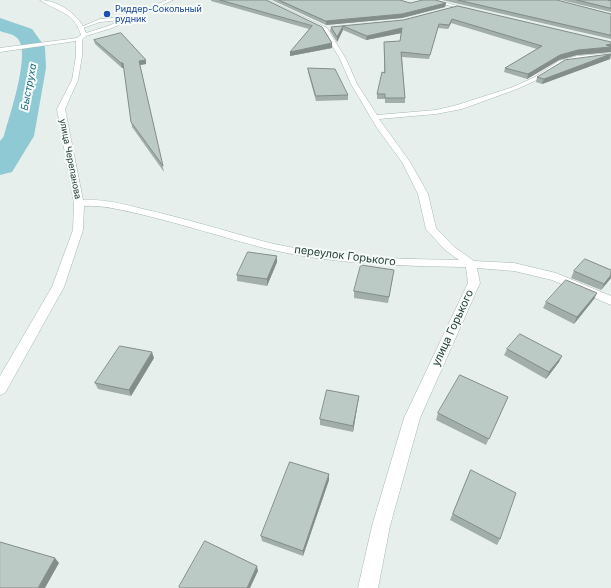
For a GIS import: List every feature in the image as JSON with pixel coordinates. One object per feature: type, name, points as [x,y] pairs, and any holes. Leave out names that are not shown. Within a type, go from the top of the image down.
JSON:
[{"type":"street","points":[[42,0],[72,14],[83,27]]},
{"type":"street","points":[[1,50],[82,37],[171,0]]},
{"type":"street","points":[[264,0],[328,28],[354,84],[406,162],[423,194],[431,228],[449,248],[471,264]]},
{"type":"street","points":[[429,0],[479,12]]},
{"type":"street","points":[[443,10],[458,7]]},
{"type":"street","name":"улица Черепанова","points":[[0,389],[58,287],[78,230],[79,204],[61,109],[75,80],[80,56],[83,27]]},
{"type":"street","points":[[375,117],[436,112],[459,107],[515,88],[537,78],[561,62],[577,58],[611,55]]},
{"type":"street","name":"переулок Горького","points":[[79,204],[98,202],[111,204],[170,218],[266,245],[319,255],[402,263],[471,264],[514,267],[556,277],[611,301]]},
{"type":"street","name":"улица Горького","points":[[368,588],[381,526],[412,418],[474,283],[471,264]]},
{"type":"lane","points":[[83,27],[89,24],[112,19],[130,18]]},
{"type":"building","points":[[220,0],[266,0],[322,27],[332,43],[290,52],[312,26]]},
{"type":"building","points":[[279,0],[400,0],[410,3],[423,0],[435,0],[446,3],[402,14],[326,21]]},
{"type":"building","points":[[458,0],[557,0],[611,14],[611,35]]},
{"type":"building","points":[[577,0],[608,0],[611,1],[611,8]]},
{"type":"building","points":[[458,6],[611,42],[611,44],[606,45],[611,47],[578,50],[560,55],[528,74],[505,68],[542,46],[452,19],[449,25],[439,24],[430,55],[401,52],[405,98],[385,98],[385,94],[377,94],[382,72],[385,73],[384,42],[400,41],[402,28],[367,36],[343,26],[337,37],[331,27],[403,20]]},
{"type":"building","points":[[121,33],[146,60],[139,61],[163,166],[131,122],[123,63],[121,63],[94,40]]},
{"type":"building","points":[[611,54],[544,79],[537,77],[565,60]]},
{"type":"building","points":[[308,68],[335,69],[348,95],[316,96]]},
{"type":"building","points":[[248,252],[277,256],[267,279],[237,275]]},
{"type":"building","points":[[585,259],[611,270],[611,275],[604,284],[574,271]]},
{"type":"building","points":[[361,265],[394,270],[389,297],[354,291]]},
{"type":"building","points":[[566,280],[597,293],[577,317],[546,302]]},
{"type":"building","points":[[520,334],[562,356],[549,372],[507,349]]},
{"type":"building","points":[[120,346],[152,352],[129,390],[95,383]]},
{"type":"building","points":[[460,375],[508,397],[489,439],[438,413]]},
{"type":"building","points":[[327,390],[359,396],[353,426],[320,419]]},
{"type":"building","points":[[290,462],[329,474],[303,551],[261,536]]},
{"type":"building","points":[[471,470],[516,493],[500,539],[453,514]]},
{"type":"building","points":[[205,541],[257,566],[247,588],[179,587]]},
{"type":"building","points":[[0,542],[55,558],[38,588],[0,588]]},
{"type":"waterway","name":"Быструха","points":[[0,24],[25,33],[34,47],[34,68],[19,136],[0,165]]},
{"type":"place","name":"Риддер-Сокольный рудник","points":[[107,14]]}]
